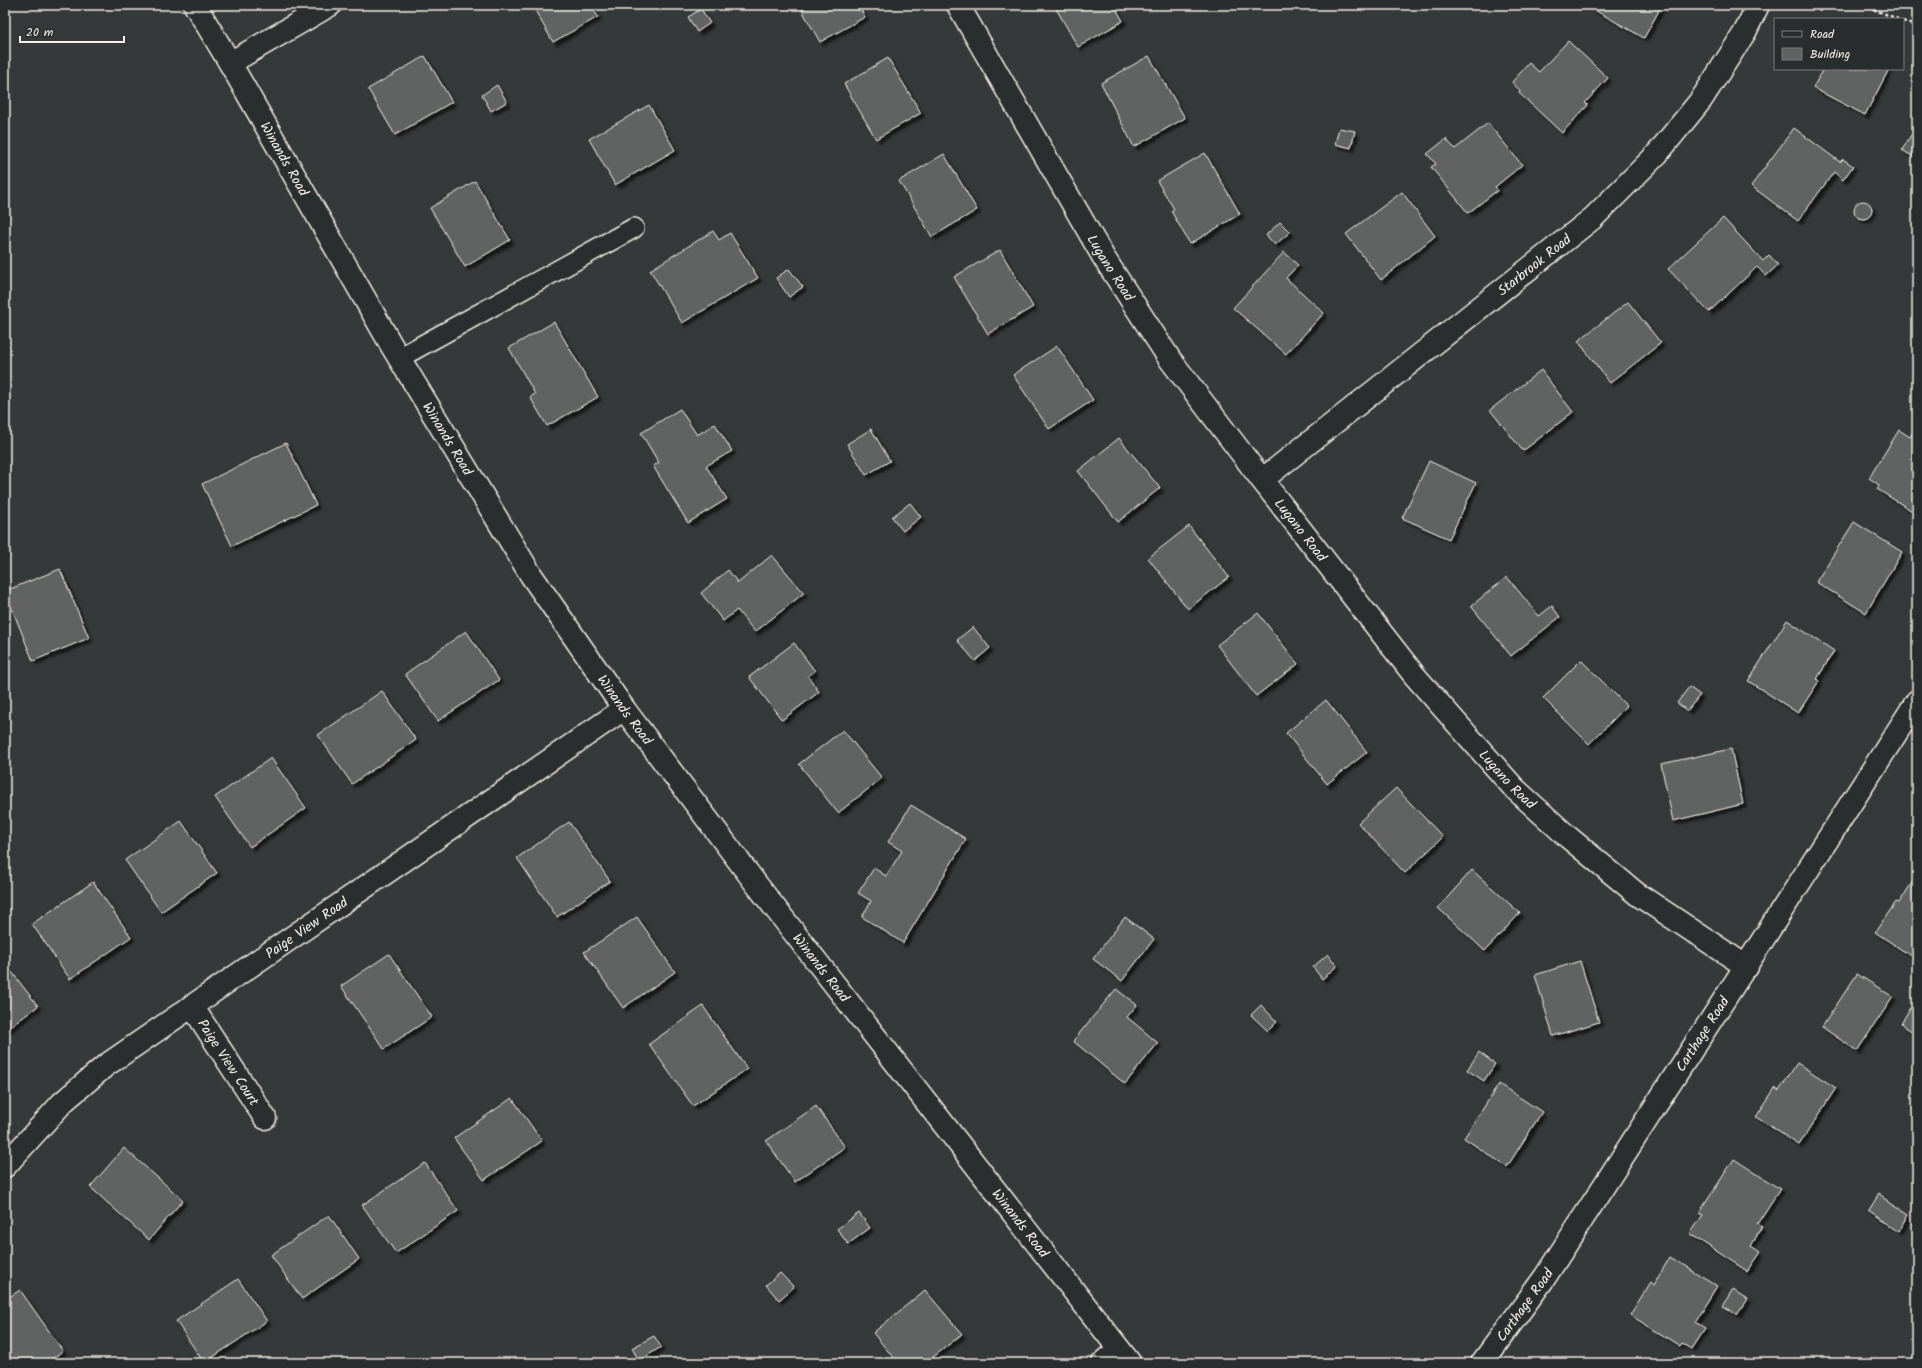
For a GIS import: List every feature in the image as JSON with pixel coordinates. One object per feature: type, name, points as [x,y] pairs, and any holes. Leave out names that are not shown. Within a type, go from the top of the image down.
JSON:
[{"type":"street","name":"Winands Road","points":[[195,5],[230,62],[400,358],[531,575],[624,709],[1117,1359]]},
{"type":"street","points":[[230,62],[330,5]]},
{"type":"street","name":"Lugano Road","points":[[958,5],[1104,258],[1170,358],[1262,480],[1415,676],[1514,788],[1568,837],[1636,894],[1747,966]]},
{"type":"street","name":"Starbrook Road","points":[[1262,480],[1593,218],[1657,154],[1701,100],[1745,32],[1758,5]]},
{"type":"street","name":"Carthage Road","points":[[1482,1363],[1545,1277],[1917,701]]},
{"type":"street","name":"Paige View Road","points":[[5,1166],[63,1102],[105,1066],[624,709]]},
{"type":"street","name":"Paige View Court","points":[[192,1006],[264,1118]]},
{"type":"lane","points":[[400,358],[634,228]]},
{"type":"path","points":[[1862,5],[1895,18]]},
{"type":"path","points":[[1904,21],[1917,27]]},
{"type":"building","points":[[532,5],[591,5],[598,17],[553,42]]},
{"type":"building","points":[[799,5],[858,5],[865,17],[820,42]]},
{"type":"building","points":[[1054,5],[1114,5],[1123,21],[1078,47]]},
{"type":"building","points":[[1594,5],[1662,5],[1644,38],[1593,9]]},
{"type":"building","points":[[701,9],[710,23],[697,32],[688,17]]},
{"type":"building","points":[[1568,41],[1608,78],[1585,103],[1588,105],[1562,133],[1519,93],[1520,91],[1512,82],[1529,63],[1539,72]]},
{"type":"building","points":[[425,56],[452,102],[395,135],[368,89]]},
{"type":"building","points":[[1149,56],[1185,118],[1134,147],[1101,83]]},
{"type":"building","points":[[888,58],[921,113],[876,139],[844,84]]},
{"type":"building","points":[[1822,70],[1888,70],[1865,115],[1813,88]]},
{"type":"building","points":[[497,85],[507,102],[491,111],[482,95]]},
{"type":"building","points":[[649,105],[675,150],[615,185],[589,139]]},
{"type":"building","points":[[1488,123],[1522,165],[1495,187],[1498,190],[1468,213],[1431,167],[1436,164],[1427,154],[1446,139],[1455,149]]},
{"type":"building","points":[[1339,128],[1355,131],[1351,148],[1335,144]]},
{"type":"building","points":[[1794,128],[1840,162],[1843,159],[1853,166],[1843,180],[1834,172],[1798,221],[1751,186]]},
{"type":"building","points":[[1911,135],[1917,139],[1917,159],[1902,150]]},
{"type":"building","points":[[1205,153],[1240,214],[1190,244],[1171,211],[1174,209],[1157,181]]},
{"type":"building","points":[[944,154],[977,210],[932,237],[899,181]]},
{"type":"building","points":[[475,181],[510,240],[465,267],[430,208]]},
{"type":"building","points":[[1402,192],[1435,236],[1381,280],[1346,234]]},
{"type":"building","points":[[1863,201],[1869,204],[1872,210],[1869,216],[1863,219],[1857,216],[1854,210],[1857,204]]},
{"type":"building","points":[[1723,218],[1763,261],[1769,255],[1778,265],[1766,276],[1757,267],[1709,312],[1668,269]]},
{"type":"building","points":[[1280,222],[1290,232],[1275,245],[1266,235]]},
{"type":"building","points":[[713,231],[719,240],[730,233],[758,278],[682,323],[650,270]]},
{"type":"building","points":[[1000,250],[1033,307],[988,334],[954,277]]},
{"type":"building","points":[[1284,252],[1298,265],[1286,278],[1324,313],[1286,354],[1233,308]]},
{"type":"building","points":[[789,269],[803,287],[789,297],[776,278]]},
{"type":"building","points":[[1628,302],[1661,343],[1610,383],[1578,341]]},
{"type":"building","points":[[554,322],[598,397],[547,426],[530,397],[535,394],[509,348]]},
{"type":"building","points":[[1057,346],[1093,400],[1049,429],[1013,375]]},
{"type":"building","points":[[1541,370],[1573,412],[1523,451],[1490,410]]},
{"type":"building","points":[[680,409],[697,435],[715,424],[732,451],[706,466],[727,499],[688,523],[653,466],[659,463],[641,433]]},
{"type":"building","points":[[871,429],[890,461],[866,475],[847,444]]},
{"type":"building","points":[[1915,429],[1917,430],[1917,514],[1877,489],[1879,485],[1869,478],[1899,430],[1910,437]]},
{"type":"building","points":[[1119,438],[1160,488],[1118,522],[1078,471]]},
{"type":"building","points":[[286,443],[316,505],[232,546],[202,484]]},
{"type":"building","points":[[1429,461],[1476,483],[1449,539],[1402,518]]},
{"type":"building","points":[[910,503],[921,517],[903,531],[892,517]]},
{"type":"building","points":[[1854,522],[1902,552],[1866,613],[1816,582]]},
{"type":"building","points":[[1189,526],[1229,577],[1188,609],[1148,558]]},
{"type":"building","points":[[772,555],[804,593],[755,632],[737,610],[723,621],[701,593],[728,570],[738,583]]},
{"type":"building","points":[[60,569],[89,638],[33,661],[5,591]]},
{"type":"building","points":[[1507,577],[1539,616],[1552,606],[1560,617],[1511,656],[1471,606]]},
{"type":"building","points":[[1258,613],[1298,664],[1256,696],[1217,645]]},
{"type":"building","points":[[1787,620],[1834,651],[1817,679],[1819,681],[1798,713],[1748,681]]},
{"type":"building","points":[[973,627],[990,648],[975,661],[957,640]]},
{"type":"building","points":[[466,631],[499,680],[438,721],[405,674]]},
{"type":"building","points":[[794,643],[815,671],[808,676],[819,692],[782,720],[749,677]]},
{"type":"building","points":[[1581,660],[1627,706],[1589,744],[1543,698]]},
{"type":"building","points":[[1689,687],[1700,695],[1687,711],[1677,703]]},
{"type":"building","points":[[382,691],[416,740],[352,784],[318,735]]},
{"type":"building","points":[[1326,700],[1367,752],[1327,784],[1286,733]]},
{"type":"building","points":[[843,730],[882,778],[838,813],[799,764]]},
{"type":"building","points":[[1731,749],[1743,804],[1673,821],[1661,764]]},
{"type":"building","points":[[271,758],[306,808],[250,847],[215,797]]},
{"type":"building","points":[[1396,788],[1443,837],[1405,873],[1358,823]]},
{"type":"building","points":[[911,805],[966,839],[903,943],[862,917],[871,901],[858,893],[874,868],[886,876],[902,851],[888,842]]},
{"type":"building","points":[[181,821],[217,873],[161,912],[125,860]]},
{"type":"building","points":[[569,822],[610,881],[557,917],[517,858]]},
{"type":"building","points":[[1472,870],[1520,913],[1485,951],[1438,908]]},
{"type":"building","points":[[1917,875],[1917,960],[1875,932],[1896,902],[1899,903]]},
{"type":"building","points":[[93,882],[131,937],[70,979],[32,924]]},
{"type":"building","points":[[637,917],[675,972],[623,1008],[584,952]]},
{"type":"building","points":[[1125,917],[1154,939],[1122,981],[1093,959]]},
{"type":"building","points":[[389,954],[432,1017],[384,1049],[341,986]]},
{"type":"building","points":[[1328,954],[1337,966],[1322,979],[1313,967]]},
{"type":"building","points":[[1580,961],[1599,1022],[1553,1036],[1535,975]]},
{"type":"building","points":[[5,963],[38,1006],[5,1031]]},
{"type":"building","points":[[1857,974],[1893,997],[1857,1051],[1822,1027]]},
{"type":"building","points":[[1116,989],[1137,1005],[1127,1017],[1158,1043],[1125,1084],[1073,1041]]},
{"type":"building","points":[[1261,1005],[1277,1022],[1268,1031],[1251,1015]]},
{"type":"building","points":[[703,1006],[747,1069],[693,1106],[649,1044]]},
{"type":"building","points":[[1910,1008],[1917,1012],[1916,1034],[1901,1024]]},
{"type":"building","points":[[1479,1052],[1495,1064],[1484,1081],[1467,1070]]},
{"type":"building","points":[[1797,1063],[1836,1088],[1799,1145],[1756,1117],[1775,1088],[1779,1091]]},
{"type":"building","points":[[1499,1084],[1542,1112],[1507,1167],[1464,1138]]},
{"type":"building","points":[[512,1098],[542,1141],[484,1180],[454,1138]]},
{"type":"building","points":[[816,1106],[845,1147],[795,1182],[766,1141]]},
{"type":"building","points":[[124,1148],[183,1200],[149,1240],[90,1187]]},
{"type":"building","points":[[1734,1159],[1780,1189],[1757,1224],[1762,1227],[1751,1246],[1760,1252],[1747,1271],[1690,1234],[1703,1215],[1699,1213]]},
{"type":"building","points":[[425,1163],[458,1211],[396,1253],[362,1205]]},
{"type":"building","points":[[1879,1194],[1909,1214],[1899,1230],[1869,1210]]},
{"type":"building","points":[[859,1213],[870,1228],[848,1244],[837,1229]]},
{"type":"building","points":[[329,1215],[359,1259],[302,1299],[271,1255]]},
{"type":"building","points":[[1670,1257],[1718,1286],[1695,1323],[1705,1329],[1692,1349],[1682,1343],[1680,1346],[1630,1315],[1650,1283],[1653,1286]]},
{"type":"building","points":[[780,1273],[794,1287],[779,1300],[766,1285]]},
{"type":"building","points":[[238,1279],[267,1321],[204,1363],[176,1321]]},
{"type":"building","points":[[20,1290],[63,1351],[46,1363],[5,1363],[5,1300]]},
{"type":"building","points":[[925,1290],[962,1334],[926,1363],[898,1363],[873,1333]]},
{"type":"building","points":[[1733,1290],[1747,1299],[1737,1314],[1723,1306]]},
{"type":"building","points":[[654,1336],[661,1347],[639,1361],[632,1348]]}]
